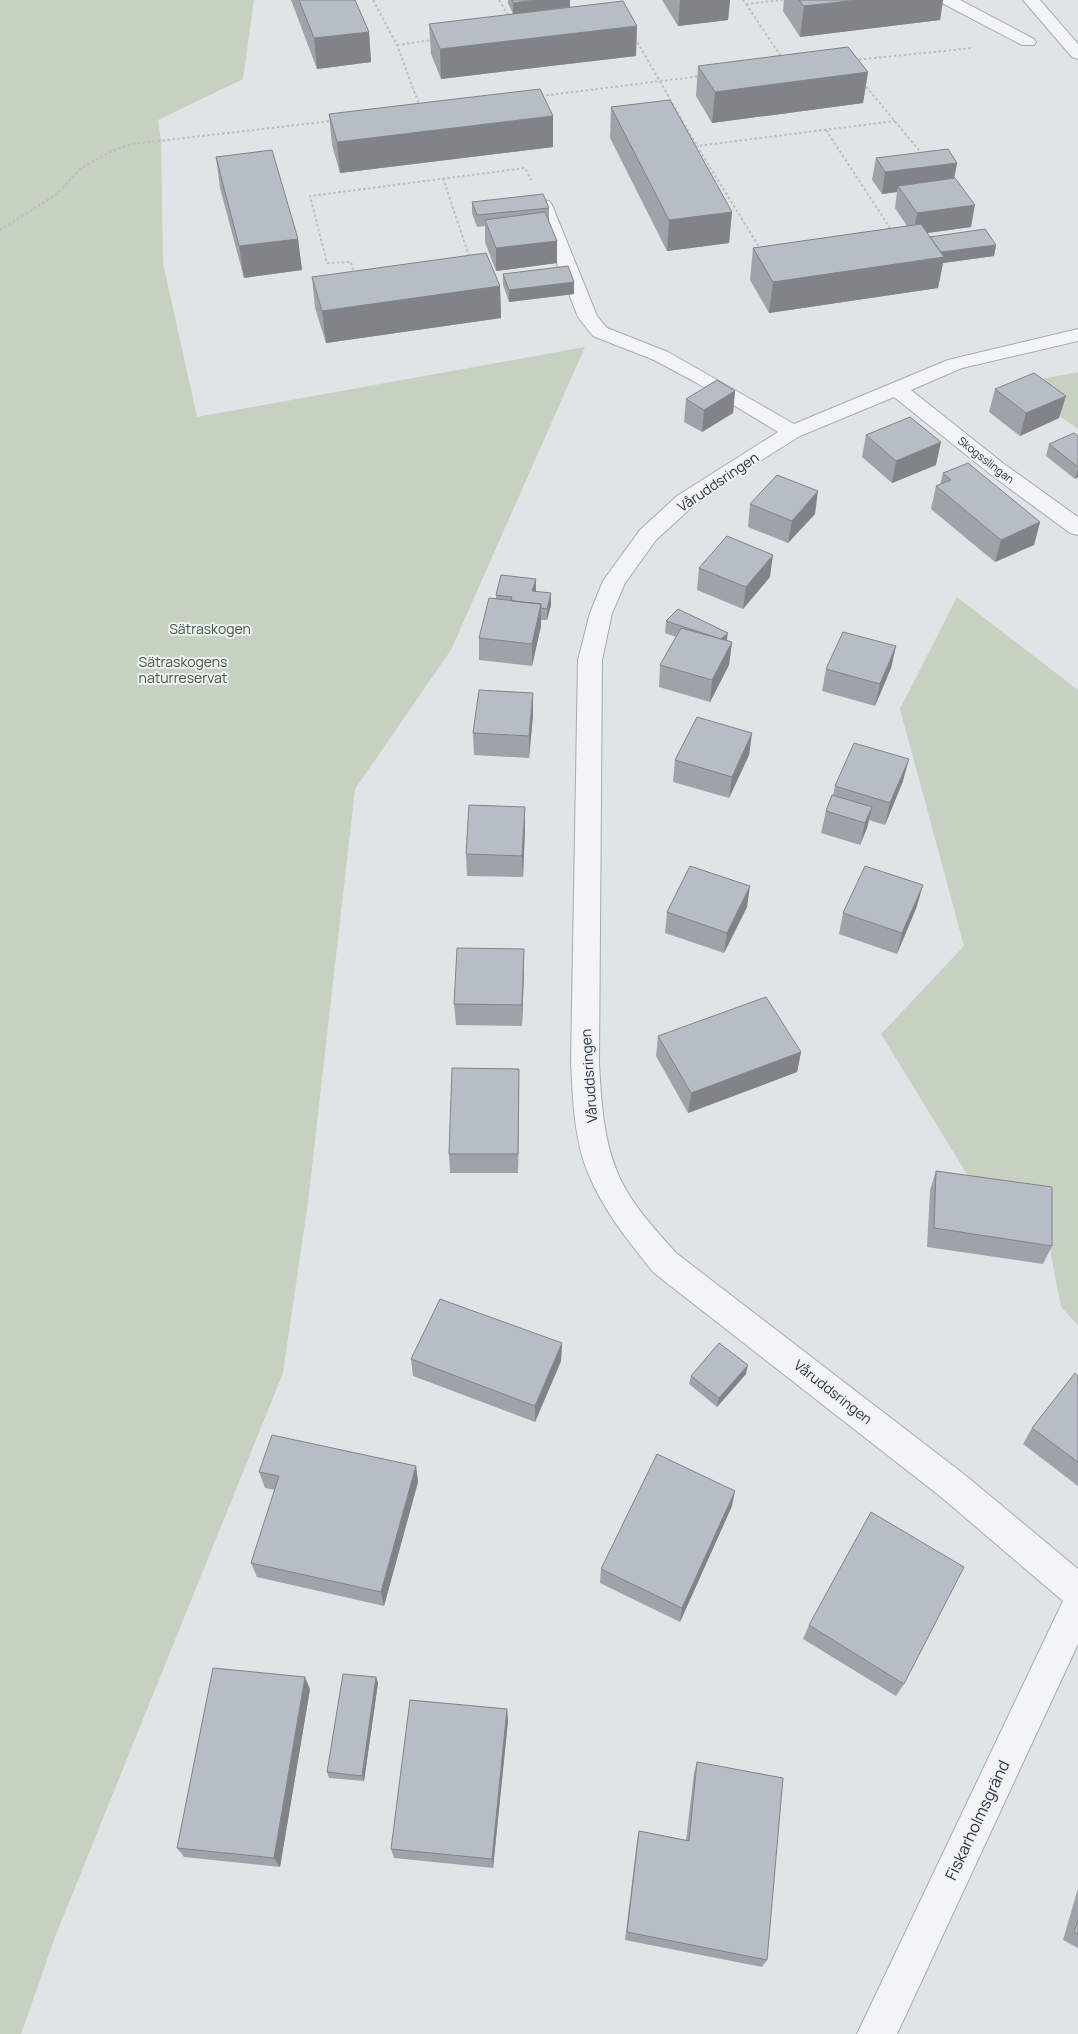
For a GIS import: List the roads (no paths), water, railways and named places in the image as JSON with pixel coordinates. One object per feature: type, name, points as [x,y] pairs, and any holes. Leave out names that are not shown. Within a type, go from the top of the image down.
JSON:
[{"type":"street","points":[[948,0],[1028,42]]},
{"type":"street","points":[[1031,0],[1078,54]]},
{"type":"street","points":[[543,205],[588,317],[600,332],[661,356],[794,432]]},
{"type":"street","name":"Våruddsringen","points":[[1078,335],[955,364],[794,432],[685,501],[648,535],[614,581],[601,613],[590,660],[585,1063],[590,1125],[602,1172],[630,1219],[665,1263],[953,1486],[1078,1591]]},
{"type":"street","name":"Skogsslingan","points":[[896,388],[997,469],[1078,528]]},
{"type":"street","name":"Fiskarholmsgränd","points":[[877,2034],[1047,1668],[1078,1607]]},
{"type":"park label","name":"Sätraskogen","points":[[210,629]]},
{"type":"park label","name":"Sätraskogens naturreservat","points":[[183,670]]}]
